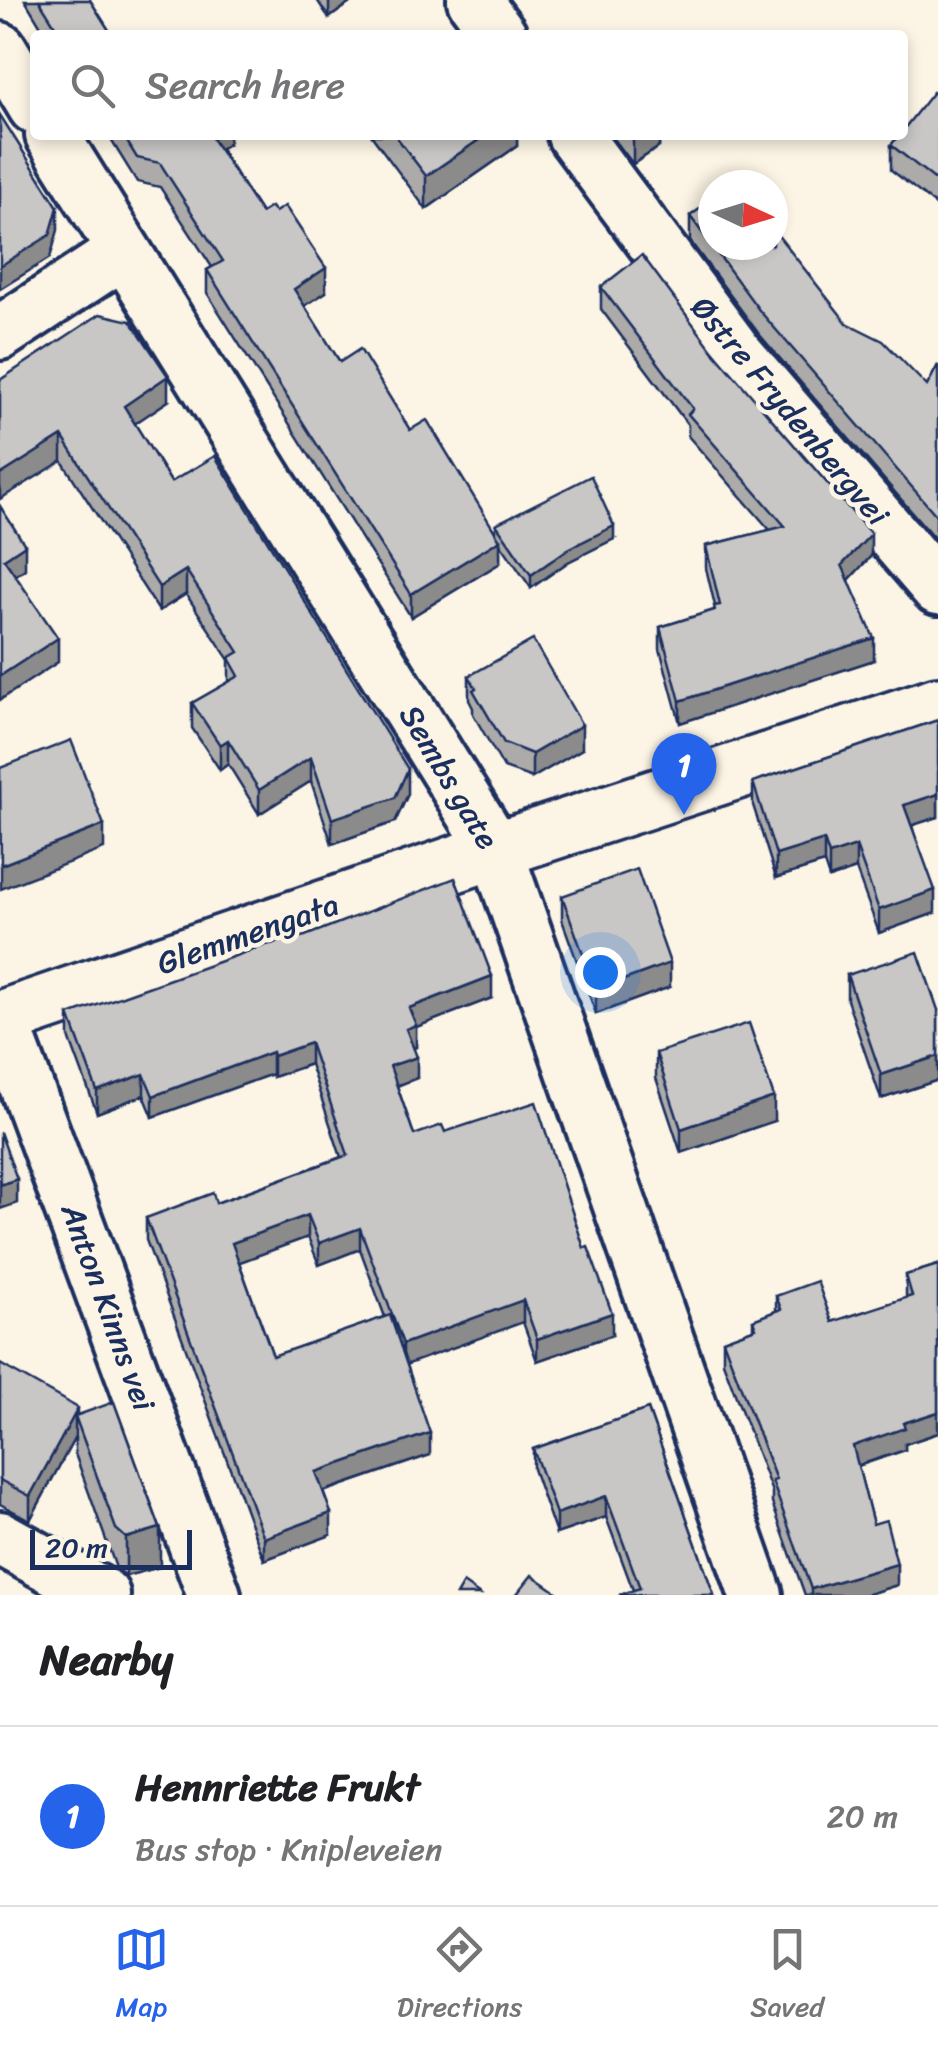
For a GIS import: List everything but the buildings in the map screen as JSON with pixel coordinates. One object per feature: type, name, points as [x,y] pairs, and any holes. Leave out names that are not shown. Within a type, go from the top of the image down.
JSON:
[{"type":"street","points":[[474,0],[496,30]]},
{"type":"street","points":[[0,49],[30,99]]},
{"type":"street","name":"Sembs gate","points":[[55,140],[496,850],[756,1595]]},
{"type":"street","name":"Østre Frydenbergvei","points":[[578,140],[736,353],[938,588]]},
{"type":"street","points":[[0,333],[122,252]]},
{"type":"street","name":"Glemmengata","points":[[0,1018],[938,705]]},
{"type":"street","name":"Anton Kinns vei","points":[[0,1018],[214,1595]]},
{"type":"street","points":[[0,1538],[103,1595]]},
{"type":"place","name":"Hennriette Frukt","points":[[684,815]]}]
